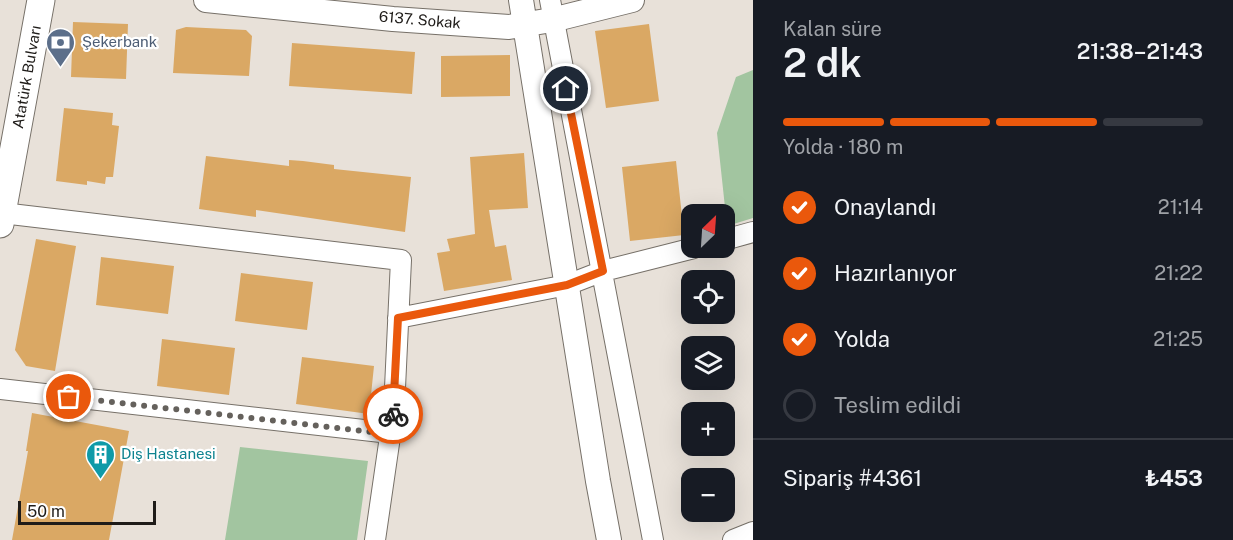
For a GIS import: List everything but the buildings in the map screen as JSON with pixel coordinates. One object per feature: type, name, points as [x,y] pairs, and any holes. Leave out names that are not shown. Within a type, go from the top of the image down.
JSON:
[{"type":"main road","name":"Atatürk Bulvarı","points":[[1,219],[41,0]]},
{"type":"street","name":"6137. Sokak","points":[[206,0],[393,19],[509,27],[525,25],[551,10],[632,0]]},
{"type":"street","points":[[521,0],[609,540]]},
{"type":"street","points":[[551,10],[653,540]]},
{"type":"street","points":[[1,219],[401,260],[394,410],[375,540]]},
{"type":"street","points":[[735,237],[753,232]]},
{"type":"street","points":[[398,318],[567,285],[603,271],[681,251]]},
{"type":"street","points":[[0,389],[390,434]]},
{"type":"street","points":[[733,540],[753,532]]},
{"type":"green space","points":[[753,70],[753,218],[735,224],[735,204],[725,204],[717,133],[736,77]]},
{"type":"green space","points":[[240,447],[368,461],[357,540],[225,540]]},
{"type":"way so far","points":[[69,397],[390,434],[393,414]]},
{"type":"place","name":"Şekerbank","points":[[61,68]]},
{"type":"place","name":"Diş Hastanesi","points":[[100,480]]},
{"type":"route","points":[[393,414],[398,318],[567,285],[603,271],[566,89]]}]
